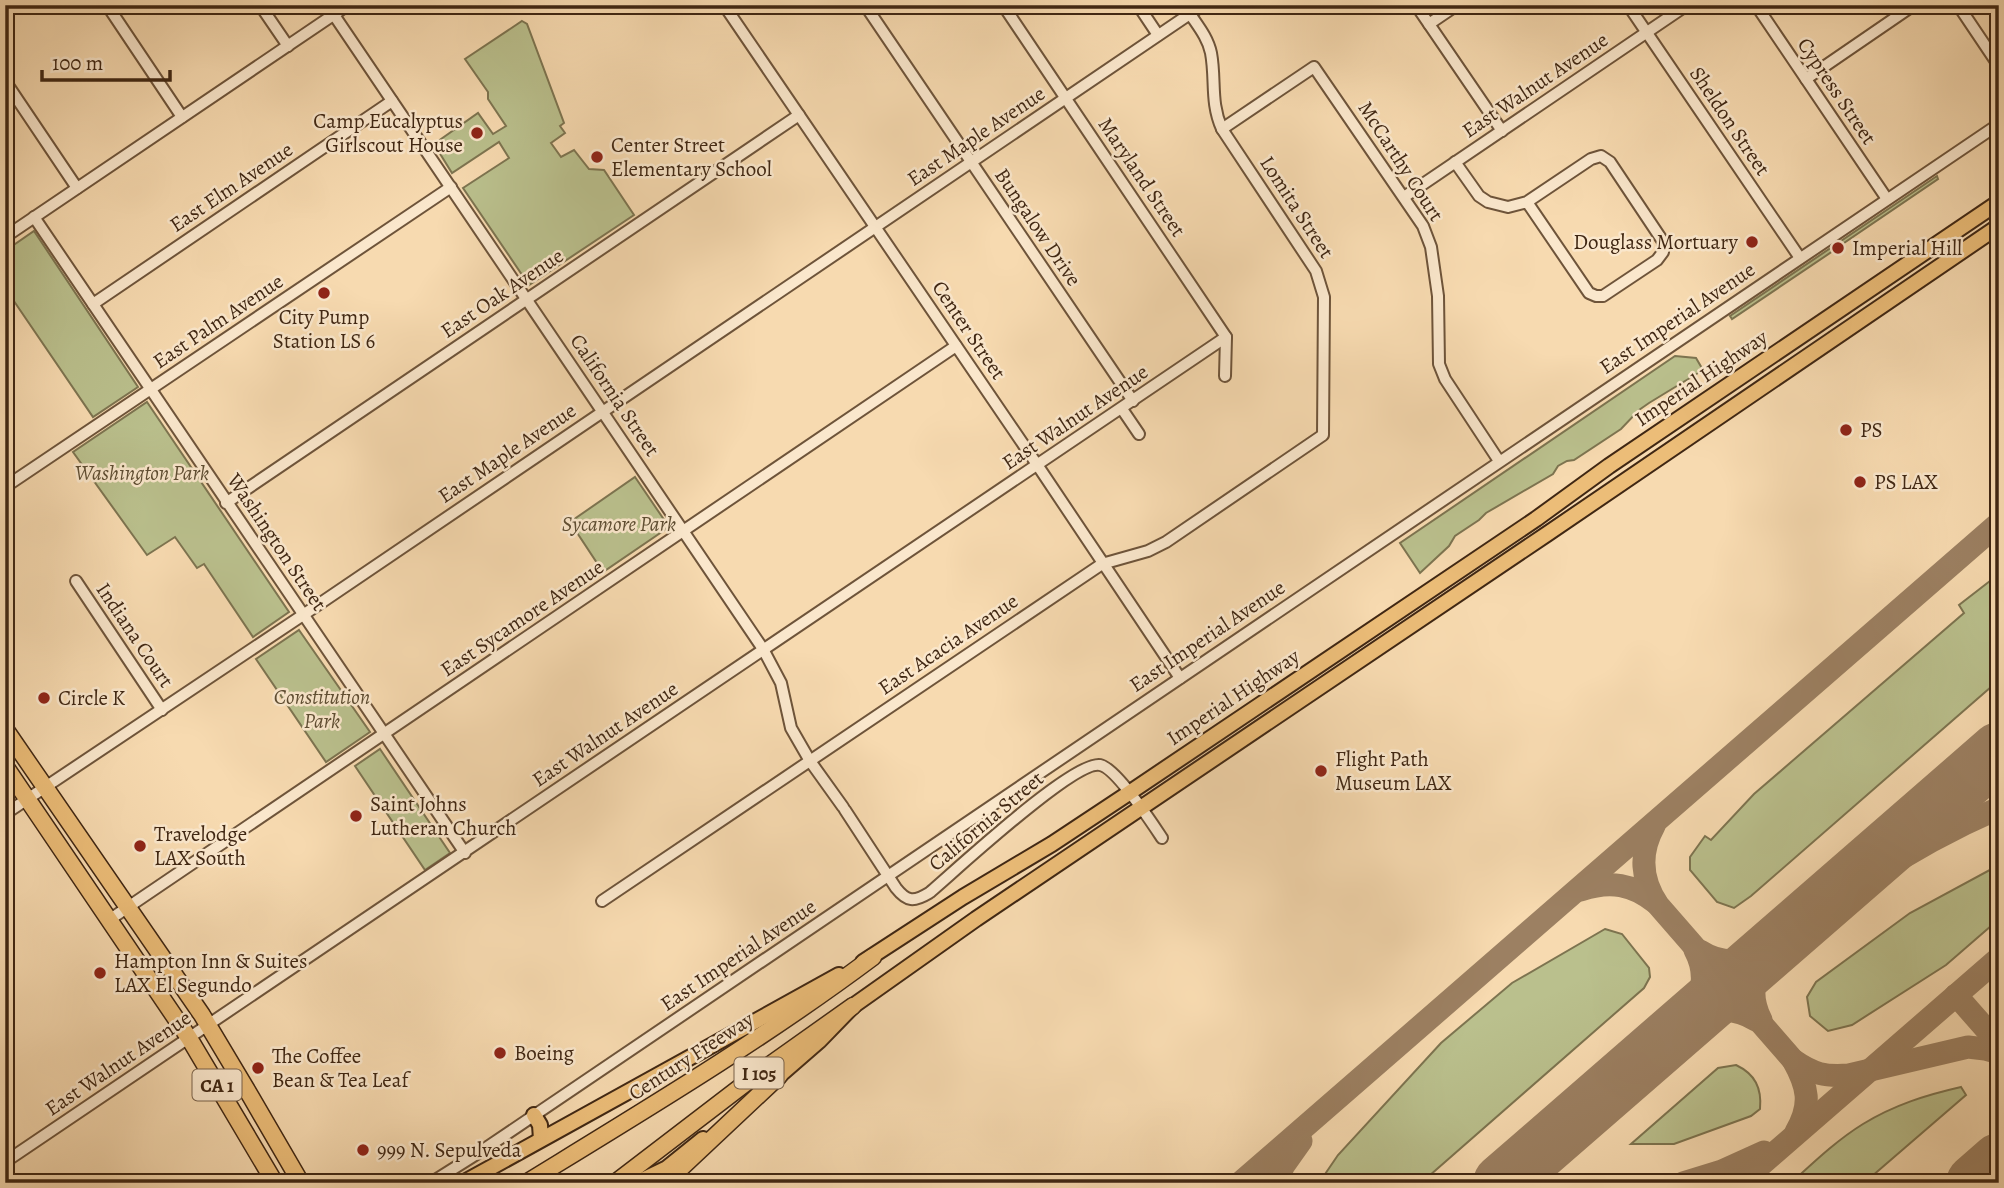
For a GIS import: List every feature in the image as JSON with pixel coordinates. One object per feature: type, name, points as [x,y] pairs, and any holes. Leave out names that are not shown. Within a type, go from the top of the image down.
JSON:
[{"type":"highway","name":"CA 1","points":[[5,729],[208,1026],[300,1183]]},
{"type":"highway","name":"CA 1","points":[[5,766],[189,1038],[275,1183]]},
{"type":"highway","name":"Century Freeway","points":[[526,1183],[691,1083],[873,957]]},
{"type":"highway","name":"I 105","points":[[615,1183],[760,1072],[853,1006]]},
{"type":"highway","points":[[665,1183],[779,1076]]},
{"type":"main road","name":"Imperial Highway","points":[[463,1183],[873,957],[963,897],[1052,844],[1536,519],[1621,458],[1999,202]]},
{"type":"main road","name":"Imperial Highway","points":[[636,1183],[667,1168],[779,1076],[853,1006],[975,919],[1999,226]]},
{"type":"main road","points":[[1536,519],[1546,534]]},
{"type":"main road","points":[[534,1115],[541,1130],[541,1139]]},
{"type":"street","points":[[107,5],[182,117]]},
{"type":"street","points":[[260,5],[288,46]]},
{"type":"street","points":[[5,237],[348,5]]},
{"type":"street","name":"Center Street","points":[[724,5],[1180,678]]},
{"type":"street","name":"Bungalow Drive","points":[[865,5],[1133,401]]},
{"type":"street","name":"Maryland Street","points":[[1003,5],[1226,337]]},
{"type":"street","points":[[1138,5],[1158,35]]},
{"type":"street","name":"East Maple Avenue","points":[[5,814],[1203,5]]},
{"type":"street","points":[[1416,5],[1502,131]]},
{"type":"street","points":[[1429,24],[1457,5]]},
{"type":"street","name":"Sheldon Street","points":[[1628,5],[1800,258]]},
{"type":"street","name":"East Walnut Avenue","points":[[1404,197],[1687,5]]},
{"type":"street","name":"Cypress Street","points":[[1756,5],[1887,199]]},
{"type":"street","points":[[1806,79],[1913,5]]},
{"type":"street","points":[[1958,5],[1999,66]]},
{"type":"street","name":"Lomita Street","points":[[1190,14],[1211,51],[1215,111],[1222,129],[1316,271],[1324,297],[1323,435]]},
{"type":"street","name":"California Street","points":[[334,15],[763,649],[782,683],[791,728],[810,761],[903,896],[910,900],[923,897],[1052,789],[1091,766],[1102,765],[1108,769],[1162,838]]},
{"type":"street","name":"McCarthy Court","points":[[1222,129],[1314,67],[1423,226],[1431,247],[1438,296],[1439,364],[1445,379],[1499,461]]},
{"type":"street","points":[[5,81],[77,188]]},
{"type":"street","name":"East Elm Avenue","points":[[93,304],[392,101]]},
{"type":"street","name":"East Oak Avenue","points":[[226,503],[799,115]]},
{"type":"street","name":"East Imperial Avenue","points":[[437,1179],[888,877],[1999,124]]},
{"type":"street","points":[[1455,162],[1479,196],[1488,202],[1508,207],[1527,202],[1591,159],[1601,156],[1610,162],[1664,243],[1663,252],[1657,260],[1603,296],[1596,296],[1589,293],[1527,202]]},
{"type":"street","name":"East Palm Avenue","points":[[5,486],[451,187]]},
{"type":"street","name":"Washington Street","points":[[34,217],[465,853]]},
{"type":"street","points":[[1225,376],[1226,337]]},
{"type":"street","name":"East Walnut Avenue","points":[[5,1162],[1226,337]]},
{"type":"street","name":"East Sycamore Avenue","points":[[109,920],[956,346]]},
{"type":"street","points":[[1122,409],[1139,434]]},
{"type":"street","name":"East Acacia Avenue","points":[[602,901],[1102,564],[1148,551],[1166,542],[1323,435]]},
{"type":"street","name":"Indiana Court","points":[[76,581],[162,710]]},
{"type":"green space","points":[[522,21],[527,24],[564,123],[560,126],[565,133],[551,143],[561,157],[574,150],[589,169],[604,170],[634,215],[529,285],[463,188],[509,158],[499,142],[452,173],[434,144],[478,113],[493,134],[506,126],[488,99],[488,92],[465,59]]},
{"type":"green space","points":[[1937,176],[1938,179],[1844,243],[1840,249],[1833,251],[1732,319],[1730,316]]},
{"type":"green space","points":[[34,231],[138,387],[93,417],[5,288],[5,251]]},
{"type":"green space","points":[[1675,356],[1696,358],[1703,370],[1639,410],[1621,429],[1574,460],[1558,466],[1553,474],[1486,513],[1455,536],[1449,546],[1420,573],[1400,543]]},
{"type":"green space","name":"Washington Park","points":[[147,402],[289,612],[253,637],[204,564],[197,568],[175,537],[147,555],[73,452]]},
{"type":"green space","name":"Sycamore Park","points":[[635,477],[669,527],[603,572],[570,522]]},
{"type":"green space","points":[[1999,574],[1999,680],[1751,896],[1734,908],[1717,902],[1690,870],[1690,857],[1705,836],[1711,840],[1754,794],[1964,613],[1959,605]]},
{"type":"green space","name":"Constitution Park","points":[[299,630],[370,732],[326,762],[256,659]]},
{"type":"green space","points":[[380,749],[450,853],[425,870],[355,766]]},
{"type":"green space","points":[[1999,865],[1999,919],[1946,965],[1852,1025],[1828,1031],[1810,1016],[1807,997],[1816,982],[1910,913]]},
{"type":"green space","points":[[1605,929],[1622,934],[1649,968],[1650,977],[1644,988],[1421,1183],[1319,1183],[1338,1155],[1441,1043],[1512,983]]},
{"type":"green space","points":[[1736,1065],[1752,1077],[1758,1088],[1760,1109],[1751,1116],[1674,1144],[1631,1144],[1718,1068]]},
{"type":"green space","points":[[1961,1087],[1966,1095],[1864,1183],[1791,1183],[1835,1144],[1875,1117],[1910,1101]]},
{"type":"taxiway","points":[[1240,1183],[1999,523]]},
{"type":"taxiway","points":[[1784,939],[1899,860],[1948,832],[1999,808]]},
{"type":"taxiway","points":[[1654,826],[1644,856],[1645,876],[1652,896],[1793,1060],[1805,1087],[1806,1096],[1804,1113],[1796,1132]]},
{"type":"taxiway","points":[[1581,890],[1602,885],[1621,886],[1639,892],[1656,903]]},
{"type":"taxiway","points":[[1761,1020],[1754,999],[1754,989],[1759,970],[1777,945]]},
{"type":"taxiway","points":[[1700,951],[1718,959],[1736,961],[1754,957],[1772,948]]},
{"type":"taxiway","points":[[1683,1024],[1695,1007],[1701,989],[1702,970],[1695,950]]},
{"type":"taxiway","points":[[1740,1183],[1999,958]]},
{"type":"taxiway","points":[[1956,995],[1999,1044]]},
{"type":"taxiway","points":[[1676,1032],[1696,1019],[1724,1010],[1745,1014],[1756,1020]]},
{"type":"taxiway","points":[[1793,1060],[1820,1074],[1841,1076],[1968,1047],[1999,1053]]},
{"type":"taxiway","points":[[1275,1183],[1301,1141]]},
{"type":"taxiway","points":[[1683,1183],[1722,1171],[1764,1152]]},
{"type":"runway","points":[[1502,1183],[1999,751]]},
{"type":"runway","points":[[1975,1183],[1999,1162]]},
{"type":"place","name":"Camp Eucalyptus Girlscout House","points":[[477,133]]},
{"type":"place","name":"Center Street Elementary School","points":[[597,157]]},
{"type":"place","name":"Douglass Mortuary","points":[[1752,242]]},
{"type":"place","name":"Imperial Hill","points":[[1838,248]]},
{"type":"place","name":"City Pump Station LS 6","points":[[324,293]]},
{"type":"place","name":"PS","points":[[1846,430]]},
{"type":"place","name":"PS LAX","points":[[1860,482]]},
{"type":"place","name":"Circle K","points":[[44,698]]},
{"type":"place","name":"Flight Path Museum LAX","points":[[1321,771]]},
{"type":"place","name":"Saint Johns Lutheran Church","points":[[356,816]]},
{"type":"place","name":"Travelodge LAX South","points":[[140,846]]},
{"type":"place","name":"Hampton Inn & Suites LAX El Segundo","points":[[100,973]]},
{"type":"place","name":"Boeing","points":[[500,1053]]},
{"type":"place","name":"The Coffee Bean & Tea Leaf","points":[[258,1068]]},
{"type":"place","name":"999 N. Sepulveda","points":[[363,1150]]}]
